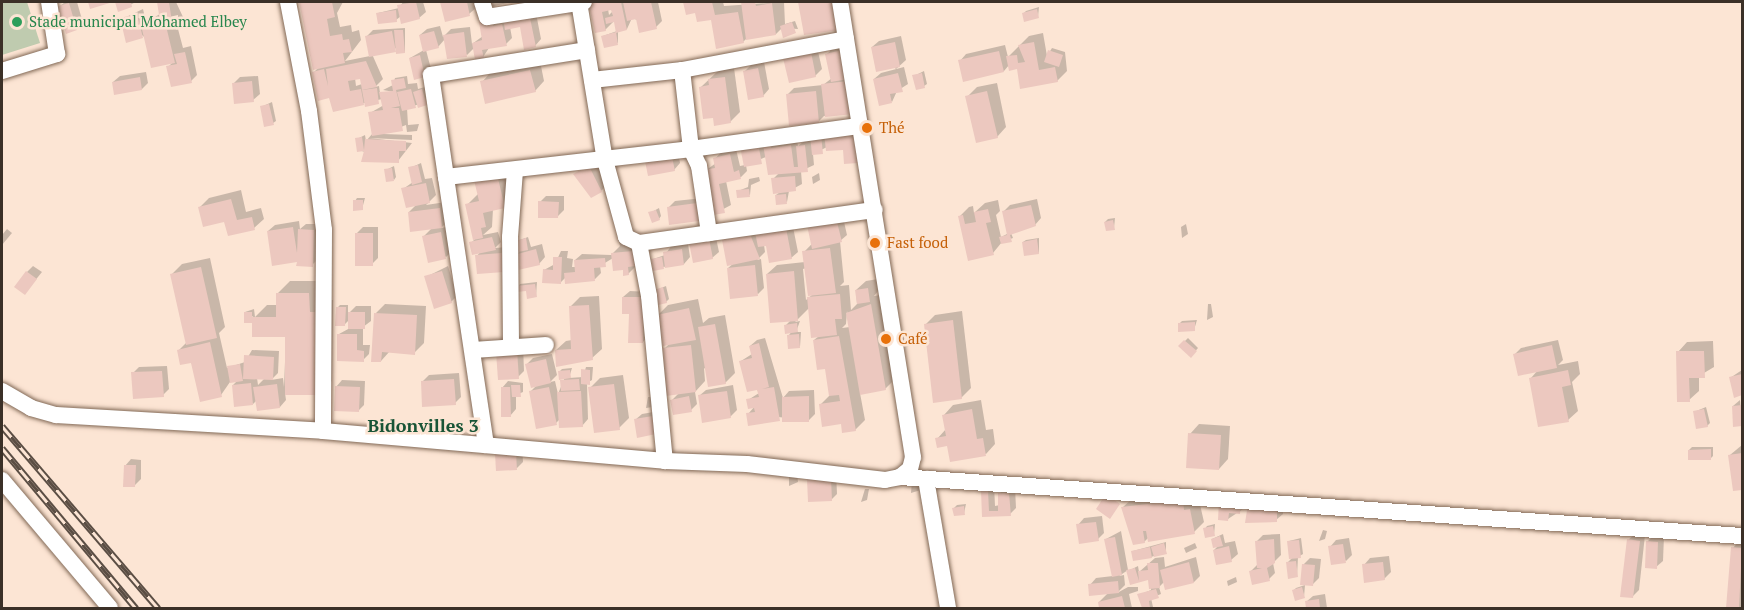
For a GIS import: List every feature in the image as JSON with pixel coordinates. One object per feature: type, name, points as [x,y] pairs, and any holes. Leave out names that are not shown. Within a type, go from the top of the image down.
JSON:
[{"type":"street","points":[[2,71],[57,54],[49,2]]},
{"type":"street","points":[[288,2],[322,200],[326,285],[323,431]]},
{"type":"street","points":[[482,2],[488,17],[581,2],[605,160],[626,237],[639,243],[875,210]]},
{"type":"street","points":[[840,2],[913,458],[910,469],[900,477]]},
{"type":"street","points":[[592,80],[682,70],[846,39]]},
{"type":"street","points":[[486,445],[474,350],[431,75],[588,50]]},
{"type":"street","points":[[682,70],[691,149],[699,166],[709,233]]},
{"type":"street","points":[[446,177],[605,160],[860,126]]},
{"type":"street","points":[[511,345],[510,237],[515,170]]},
{"type":"street","points":[[639,243],[649,296],[665,461]]},
{"type":"street","points":[[474,350],[511,345],[546,345]]},
{"type":"street","points":[[2,391],[31,408],[56,415],[323,431],[665,461],[747,464],[885,480],[900,477],[1743,536]]},
{"type":"street","points":[[926,479],[948,609]]},
{"type":"street","points":[[2,480],[110,609]]},
{"type":"green space","name":"Stade municipal Mohamed Elbey","points":[[2,2],[27,2],[40,43],[2,55]]},
{"type":"building","points":[[88,2],[113,2],[90,9]]},
{"type":"building","points":[[115,2],[131,2],[132,7],[118,12]]},
{"type":"building","points":[[157,2],[169,2],[173,29],[167,30],[175,63],[151,68],[141,25],[160,21]]},
{"type":"building","points":[[299,2],[332,2],[335,17],[327,19],[330,36],[342,34],[343,40],[349,39],[352,52],[343,53],[345,63],[313,70]]},
{"type":"building","points":[[416,2],[420,19],[401,24],[397,5]]},
{"type":"building","points":[[440,2],[467,2],[470,16],[445,22]]},
{"type":"building","points":[[588,2],[621,2],[627,30],[616,33],[614,22],[606,24],[605,18],[613,16],[611,10],[602,12],[606,31],[595,33]]},
{"type":"building","points":[[623,2],[651,2],[657,29],[639,33],[636,19],[627,21]]},
{"type":"building","points":[[683,2],[712,2],[715,15],[738,12],[744,43],[716,49],[711,20],[697,22],[695,13],[686,15]]},
{"type":"building","points":[[741,2],[755,2],[756,6],[772,3],[776,35],[746,40]]},
{"type":"building","points":[[798,2],[835,2],[839,30],[804,35]]},
{"type":"building","points":[[69,3],[77,30],[66,34],[58,6]]},
{"type":"building","points":[[1037,9],[1039,18],[1024,22],[1022,13]]},
{"type":"building","points":[[396,10],[397,22],[378,24],[376,13]]},
{"type":"building","points":[[529,13],[536,47],[524,50],[520,27],[505,30],[503,18]]},
{"type":"building","points":[[137,14],[143,38],[126,43],[120,18]]},
{"type":"building","points":[[492,20],[493,26],[502,24],[507,46],[482,50],[484,58],[475,60],[472,43],[482,40],[479,22]]},
{"type":"building","points":[[792,22],[796,33],[783,38],[780,26]]},
{"type":"building","points":[[394,30],[403,30],[405,53],[396,54]]},
{"type":"building","points":[[392,31],[396,52],[369,57],[365,36]]},
{"type":"building","points":[[434,31],[439,48],[423,52],[419,35]]},
{"type":"building","points":[[464,32],[467,57],[447,59],[443,35]]},
{"type":"building","points":[[616,32],[618,45],[604,48],[601,36]]},
{"type":"building","points":[[895,42],[900,67],[876,72],[871,47]]},
{"type":"building","points":[[1034,42],[1039,70],[1055,67],[1058,82],[1020,89],[1017,69],[1009,71],[1006,56],[1017,55],[1018,63],[1025,62],[1018,45]]},
{"type":"building","points":[[842,50],[848,79],[831,82],[825,54]]},
{"type":"building","points":[[1048,50],[1063,55],[1059,67],[1044,62]]},
{"type":"building","points":[[999,51],[1004,72],[963,82],[958,60]]},
{"type":"building","points":[[185,52],[192,83],[171,87],[166,66],[177,64],[174,54]]},
{"type":"building","points":[[811,52],[816,77],[789,83],[783,58]]},
{"type":"building","points":[[420,55],[425,77],[414,80],[409,58]]},
{"type":"building","points":[[366,61],[377,87],[362,90],[360,79],[348,81],[350,91],[361,89],[364,105],[333,112],[329,98],[318,101],[312,72],[324,69],[328,86],[326,69]]},
{"type":"building","points":[[758,68],[764,97],[748,100],[743,71]]},
{"type":"building","points":[[530,70],[536,92],[485,104],[480,81]]},
{"type":"building","points":[[898,73],[903,92],[890,94],[892,103],[879,106],[873,79]]},
{"type":"building","points":[[922,73],[925,88],[916,90],[912,75]]},
{"type":"building","points":[[140,77],[142,90],[114,95],[112,82]]},
{"type":"building","points":[[725,77],[731,123],[714,126],[713,118],[703,119],[699,87],[709,85],[708,79]]},
{"type":"building","points":[[404,78],[406,88],[396,90],[400,106],[391,108],[399,108],[403,131],[372,136],[368,112],[383,110],[379,92],[393,91],[391,80]]},
{"type":"building","points":[[252,81],[254,102],[234,104],[232,83]]},
{"type":"building","points":[[849,81],[853,114],[825,117],[821,84]]},
{"type":"building","points":[[377,88],[379,104],[365,107],[362,90]]},
{"type":"building","points":[[411,89],[416,108],[402,111],[397,92]]},
{"type":"building","points":[[422,89],[427,105],[418,108],[413,92]]},
{"type":"building","points":[[816,91],[819,123],[789,126],[786,94]]},
{"type":"building","points":[[987,91],[998,138],[976,143],[965,96]]},
{"type":"building","points":[[269,104],[274,125],[264,127],[260,106]]},
{"type":"building","points":[[854,129],[858,163],[844,164],[843,150],[826,151],[824,133]]},
{"type":"building","points":[[821,134],[823,154],[812,155],[810,135]]},
{"type":"building","points":[[362,137],[364,150],[365,139],[406,141],[406,151],[399,151],[399,163],[361,162],[364,151],[357,152],[355,138]]},
{"type":"building","points":[[758,143],[762,164],[744,167],[740,146]]},
{"type":"building","points":[[770,143],[771,148],[791,145],[794,167],[798,167],[796,146],[805,145],[808,172],[768,175],[763,144]]},
{"type":"building","points":[[671,152],[675,171],[648,176],[644,156]]},
{"type":"building","points":[[730,154],[734,172],[739,170],[741,179],[719,184],[725,213],[713,215],[703,170],[715,168],[713,158]]},
{"type":"building","points":[[418,165],[422,182],[412,185],[408,167]]},
{"type":"building","points":[[589,166],[602,192],[591,198],[573,174]]},
{"type":"building","points":[[392,168],[394,181],[386,182],[384,169]]},
{"type":"building","points":[[497,174],[505,208],[483,213],[486,227],[481,228],[483,238],[473,240],[465,204],[479,201],[474,180]]},
{"type":"building","points":[[795,176],[796,191],[773,194],[771,178]]},
{"type":"building","points":[[426,183],[430,203],[406,208],[401,188]]},
{"type":"building","points":[[749,189],[750,197],[737,198],[736,190]]},
{"type":"building","points":[[786,194],[787,204],[776,205],[775,195]]},
{"type":"building","points":[[231,199],[237,220],[252,217],[255,230],[228,236],[224,222],[203,227],[198,207]]},
{"type":"building","points":[[353,200],[363,200],[363,210],[353,211]]},
{"type":"building","points":[[538,201],[559,202],[558,218],[538,218]]},
{"type":"building","points":[[697,203],[699,221],[669,225],[667,207]]},
{"type":"building","points":[[1031,205],[1036,226],[1010,235],[1012,242],[1001,244],[999,237],[1007,235],[1002,211]]},
{"type":"building","points":[[440,208],[442,228],[410,232],[408,212]]},
{"type":"building","points":[[988,209],[991,222],[986,223],[994,255],[968,261],[958,216],[963,215],[965,224],[976,222],[974,212]]},
{"type":"building","points":[[656,210],[660,220],[652,223],[648,212]]},
{"type":"building","points":[[836,218],[842,242],[812,249],[807,225]]},
{"type":"building","points":[[1113,220],[1115,230],[1106,231],[1104,222]]},
{"type":"building","points":[[293,227],[297,253],[298,229],[314,230],[313,267],[296,266],[297,262],[272,266],[267,231]]},
{"type":"building","points":[[786,228],[792,259],[769,263],[766,246],[758,247],[755,232]]},
{"type":"building","points":[[441,232],[446,259],[428,263],[422,236]]},
{"type":"building","points":[[355,233],[373,233],[373,266],[355,266]]},
{"type":"building","points":[[750,234],[760,259],[727,266],[722,240]]},
{"type":"building","points":[[492,237],[496,250],[472,255],[469,242]]},
{"type":"building","points":[[526,238],[528,250],[518,252],[515,241]]},
{"type":"building","points":[[709,238],[713,259],[693,263],[689,242]]},
{"type":"building","points":[[1037,239],[1039,254],[1024,256],[1022,242]]},
{"type":"building","points":[[830,248],[836,293],[808,296],[802,251]]},
{"type":"building","points":[[536,249],[540,265],[518,270],[514,255]]},
{"type":"building","points":[[682,249],[684,265],[665,268],[663,252]]},
{"type":"building","points":[[633,251],[635,266],[628,267],[629,275],[623,276],[623,270],[613,271],[611,253]]},
{"type":"building","points":[[502,253],[504,272],[477,274],[475,255]]},
{"type":"building","points":[[553,257],[562,257],[561,284],[542,283],[543,269],[553,270]]},
{"type":"building","points":[[662,257],[664,269],[653,271],[651,259]]},
{"type":"building","points":[[605,258],[606,267],[594,268],[595,281],[565,284],[564,273],[575,272],[574,260]]},
{"type":"building","points":[[755,265],[758,296],[730,299],[727,268]]},
{"type":"building","points":[[201,267],[217,338],[186,345],[170,274]]},
{"type":"building","points":[[26,271],[37,279],[25,295],[14,287]]},
{"type":"building","points":[[442,271],[452,303],[434,309],[424,276]]},
{"type":"building","points":[[794,271],[798,321],[770,323],[766,274]]},
{"type":"building","points":[[535,284],[537,297],[527,299],[526,291],[517,292],[516,286]]},
{"type":"building","points":[[663,287],[667,303],[658,305],[654,290]]},
{"type":"building","points":[[868,288],[870,302],[857,304],[855,290]]},
{"type":"building","points":[[276,293],[309,293],[310,312],[320,312],[320,395],[285,395],[285,337],[252,337],[252,323],[244,323],[244,312],[252,312],[252,317],[276,317]]},
{"type":"building","points":[[840,294],[842,319],[835,319],[837,335],[811,338],[807,297]]},
{"type":"building","points":[[622,297],[644,297],[643,343],[628,343],[629,314],[622,314]]},
{"type":"building","points":[[871,304],[886,390],[860,395],[846,313]]},
{"type":"building","points":[[589,305],[593,360],[556,367],[555,350],[571,349],[569,306]]},
{"type":"building","points":[[336,307],[346,307],[345,326],[335,326]]},
{"type":"building","points":[[689,308],[696,340],[663,346],[657,315]]},
{"type":"building","points":[[348,312],[365,312],[365,329],[348,329]]},
{"type":"building","points":[[374,313],[417,315],[415,355],[382,352],[381,362],[371,362]]},
{"type":"building","points":[[953,320],[962,399],[933,403],[924,324]]},
{"type":"building","points":[[1195,322],[1195,331],[1178,332],[1178,323]]},
{"type":"building","points":[[797,323],[798,332],[785,334],[784,325]]},
{"type":"building","points":[[715,324],[726,384],[708,387],[698,327]]},
{"type":"building","points":[[337,334],[357,334],[357,350],[364,351],[364,362],[337,361]]},
{"type":"building","points":[[799,334],[800,348],[788,349],[787,335]]},
{"type":"building","points":[[839,336],[856,431],[842,433],[841,424],[822,427],[819,404],[840,401],[839,395],[829,396],[825,369],[817,370],[813,340]]},
{"type":"building","points":[[1184,340],[1197,351],[1191,358],[1178,346]]},
{"type":"building","points":[[210,342],[222,397],[200,402],[191,363],[180,365],[177,350]]},
{"type":"building","points":[[759,343],[769,387],[762,389],[774,387],[780,421],[748,426],[746,413],[755,412],[754,408],[748,409],[746,399],[759,397],[757,390],[747,392],[739,361],[752,358],[749,346]]},
{"type":"building","points":[[691,345],[696,392],[666,396],[663,348]]},
{"type":"building","points":[[1552,345],[1557,368],[1518,376],[1513,354]]},
{"type":"building","points":[[517,350],[519,379],[498,380],[496,352]]},
{"type":"building","points":[[1676,351],[1704,351],[1705,378],[1689,378],[1690,402],[1677,402]]},
{"type":"building","points":[[244,355],[274,357],[273,380],[243,379]]},
{"type":"building","points":[[546,359],[551,383],[531,388],[525,364]]},
{"type":"building","points":[[240,364],[243,381],[230,383],[227,366]]},
{"type":"building","points":[[581,369],[590,370],[590,385],[581,384]]},
{"type":"building","points":[[570,370],[571,378],[559,380],[558,371]]},
{"type":"building","points":[[1568,370],[1571,385],[1562,387],[1569,422],[1538,427],[1529,378]]},
{"type":"building","points":[[162,371],[164,397],[133,399],[131,372]]},
{"type":"building","points":[[1742,374],[1742,395],[1734,398],[1729,377]]},
{"type":"building","points":[[454,379],[456,405],[422,407],[421,381]]},
{"type":"building","points":[[579,379],[580,390],[561,391],[560,380]]},
{"type":"building","points":[[251,383],[253,405],[234,407],[232,385]]},
{"type":"building","points":[[277,384],[280,408],[257,411],[253,387]]},
{"type":"building","points":[[614,384],[620,430],[594,433],[588,387]]},
{"type":"building","points":[[511,385],[520,385],[521,397],[512,397]]},
{"type":"building","points":[[335,386],[360,387],[359,412],[334,411]]},
{"type":"building","points":[[501,387],[510,387],[511,417],[501,417]]},
{"type":"building","points":[[549,387],[557,425],[536,429],[529,391]]},
{"type":"building","points":[[581,391],[583,427],[559,428],[557,392]]},
{"type":"building","points":[[727,391],[731,418],[702,423],[698,395]]},
{"type":"building","points":[[689,396],[692,412],[673,415],[670,400]]},
{"type":"building","points":[[809,396],[809,422],[782,422],[782,397]]},
{"type":"building","points":[[1742,405],[1742,426],[1733,427],[1732,406]]},
{"type":"building","points":[[972,409],[977,439],[983,438],[986,456],[950,462],[947,446],[937,448],[935,438],[946,436],[942,415]]},
{"type":"building","points":[[1704,409],[1708,427],[1696,429],[1693,411]]},
{"type":"building","points":[[653,416],[656,434],[637,438],[634,419]]},
{"type":"building","points":[[1188,433],[1221,435],[1219,470],[1186,468]]},
{"type":"building","points":[[1711,449],[1711,460],[1688,460],[1688,450]]},
{"type":"building","points":[[516,453],[517,470],[496,471],[495,454]]},
{"type":"building","points":[[1742,453],[1742,490],[1733,491],[1728,455]]},
{"type":"building","points":[[124,465],[136,465],[135,487],[123,487]]},
{"type":"building","points":[[831,478],[832,501],[808,502],[807,479]]},
{"type":"building","points":[[981,490],[988,490],[989,511],[998,511],[998,493],[1009,493],[1011,516],[982,517]]},
{"type":"building","points":[[1106,494],[1120,504],[1110,519],[1096,509]]},
{"type":"building","points":[[1219,499],[1241,502],[1240,514],[1229,513],[1228,521],[1218,520]]},
{"type":"building","points":[[1183,500],[1184,510],[1190,509],[1195,534],[1148,542],[1146,531],[1143,531],[1145,543],[1133,545],[1121,507]]},
{"type":"building","points":[[1248,504],[1277,504],[1277,522],[1245,523]]},
{"type":"building","points":[[964,506],[965,515],[954,516],[952,508]]},
{"type":"building","points":[[1096,522],[1099,541],[1079,544],[1076,524]]},
{"type":"building","points":[[1213,526],[1215,536],[1205,538],[1203,528]]},
{"type":"building","points":[[1220,536],[1223,546],[1213,548],[1211,539]]},
{"type":"building","points":[[1115,537],[1122,575],[1112,577],[1104,539]]},
{"type":"building","points":[[1274,539],[1275,563],[1267,568],[1270,581],[1252,585],[1249,571],[1262,568],[1257,568],[1255,541]]},
{"type":"building","points":[[1627,539],[1640,541],[1633,598],[1620,597]]},
{"type":"building","points":[[1299,540],[1301,558],[1289,559],[1287,541]]},
{"type":"building","points":[[1646,541],[1658,542],[1657,569],[1645,568]]},
{"type":"building","points":[[1164,543],[1167,554],[1154,557],[1151,547]]},
{"type":"building","points":[[1343,544],[1346,563],[1331,565],[1328,546]]},
{"type":"building","points":[[1229,546],[1232,562],[1216,565],[1213,550]]},
{"type":"building","points":[[1150,547],[1152,558],[1133,561],[1131,551]]},
{"type":"building","points":[[1731,547],[1742,548],[1739,608],[1726,608]]},
{"type":"building","points":[[1296,561],[1298,577],[1288,579],[1286,562]]},
{"type":"building","points":[[1189,562],[1194,583],[1165,590],[1160,570]]},
{"type":"building","points":[[1383,562],[1385,580],[1364,583],[1362,564]]},
{"type":"building","points":[[1147,563],[1158,563],[1160,588],[1149,589],[1148,580],[1130,585],[1126,570],[1135,568],[1139,581],[1138,571],[1148,570]]},
{"type":"building","points":[[1302,564],[1315,565],[1313,586],[1300,585]]},
{"type":"building","points":[[1118,581],[1119,593],[1089,596],[1088,584]]},
{"type":"building","points":[[1302,587],[1305,598],[1295,601],[1292,590]]},
{"type":"building","points":[[1156,589],[1159,598],[1149,601],[1150,608],[1142,608],[1137,594]]},
{"type":"building","points":[[1122,596],[1125,608],[1099,608],[1098,602]]},
{"type":"building","points":[[1319,599],[1320,608],[1306,608],[1305,601]]},
{"type":"railway","points":[[2,426],[158,608]]},
{"type":"railway","points":[[2,448],[136,608]]},
{"type":"place","name":"Stade municipal Mohamed Elbey","points":[[17,22]]},
{"type":"place","name":"Thé","points":[[867,128]]},
{"type":"place","name":"Fast food","points":[[875,243]]},
{"type":"place","name":"Café","points":[[886,339]]},
{"type":"district","name":"Bidonvilles 3","points":[[423,425]]}]
